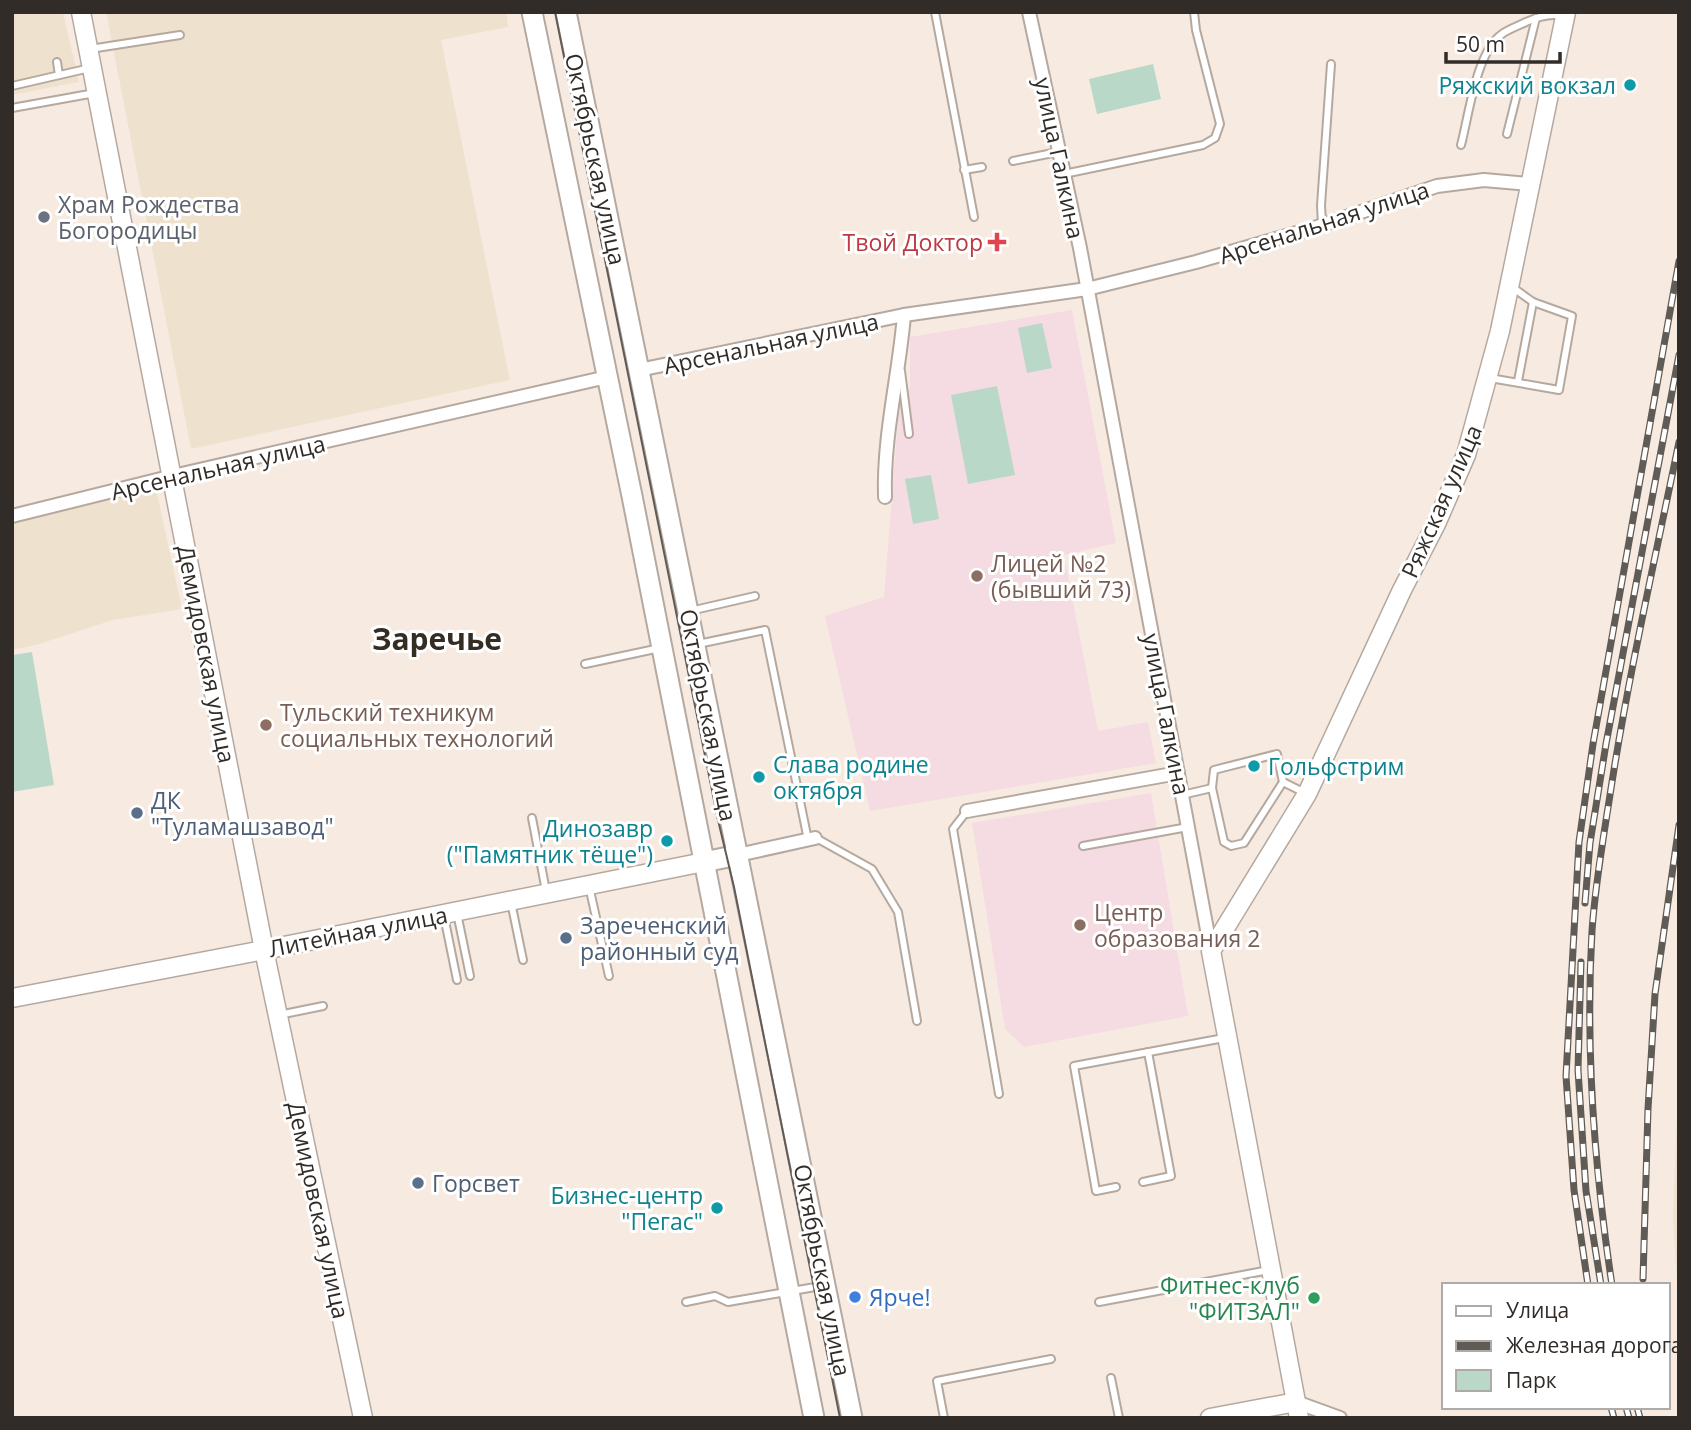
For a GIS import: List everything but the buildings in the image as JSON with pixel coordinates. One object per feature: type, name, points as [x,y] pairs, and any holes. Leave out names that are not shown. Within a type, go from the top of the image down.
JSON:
[{"type":"main road","name":"Октябрьская улица","points":[[532,12],[814,1418]]},
{"type":"main road","name":"Октябрьская улица","points":[[565,12],[852,1418]]},
{"type":"main road","name":"Арсенальная улица","points":[[607,377],[639,370]]},
{"type":"main road","points":[[704,862],[738,855]]},
{"type":"street","name":"Демидовская улица","points":[[80,12],[264,950],[363,1418]]},
{"type":"street","name":"улица Галкина","points":[[1028,12],[1087,289],[1297,1410]]},
{"type":"street","name":"Ряжская улица","points":[[1211,951],[1307,794],[1402,590],[1436,524],[1466,455],[1500,331],[1565,14]]},
{"type":"street","name":"Арсенальная улица","points":[[639,370],[904,315],[1087,289],[1196,262],[1322,225],[1437,186],[1484,180],[1529,184]]},
{"type":"street","points":[[885,497],[884,466],[900,362],[904,315]]},
{"type":"street","name":"Арсенальная улица","points":[[12,516],[173,476],[607,377]]},
{"type":"street","points":[[967,811],[1178,773]]},
{"type":"street","points":[[738,855],[812,839]]},
{"type":"street","name":"Литейная улица","points":[[12,998],[704,862]]},
{"type":"street","points":[[1210,1418],[1297,1410],[1340,1418]]},
{"type":"lane","points":[[935,12],[974,218]]},
{"type":"lane","points":[[1063,174],[1194,147],[1215,138],[1220,124],[1196,30],[1194,12]]},
{"type":"lane","points":[[1461,145],[1482,63],[1491,46],[1501,34],[1536,18],[1565,14]]},
{"type":"lane","points":[[1507,134],[1536,18]]},
{"type":"lane","points":[[88,49],[180,35]]},
{"type":"lane","points":[[57,62],[59,75]]},
{"type":"lane","points":[[1322,225],[1321,205],[1331,64]]},
{"type":"lane","points":[[12,86],[92,68]]},
{"type":"lane","points":[[12,108],[96,93]]},
{"type":"lane","points":[[1013,161],[1058,152]]},
{"type":"lane","points":[[964,170],[982,167]]},
{"type":"lane","points":[[1488,377],[1559,390],[1571,314],[1533,302],[1509,285]]},
{"type":"lane","points":[[1518,381],[1533,302]]},
{"type":"lane","points":[[900,362],[909,434]]},
{"type":"lane","points":[[688,611],[755,596]]},
{"type":"lane","points":[[695,645],[765,630],[812,839],[872,869],[898,912],[917,1021]]},
{"type":"lane","points":[[585,664],[661,648]]},
{"type":"lane","points":[[1277,754],[1283,782],[1244,843],[1235,846],[1224,842],[1212,788],[1214,770],[1277,754]]},
{"type":"lane","points":[[1283,782],[1307,794]]},
{"type":"lane","points":[[1182,794],[1212,788]]},
{"type":"lane","points":[[967,811],[953,829],[999,1094]]},
{"type":"lane","points":[[532,818],[547,893]]},
{"type":"lane","points":[[1083,846],[1188,827]]},
{"type":"lane","points":[[589,885],[609,976]]},
{"type":"lane","points":[[511,901],[523,960]]},
{"type":"lane","points":[[450,913],[470,976]]},
{"type":"lane","points":[[450,913],[457,980]]},
{"type":"lane","points":[[278,1016],[323,1006]]},
{"type":"lane","points":[[1116,1187],[1096,1191],[1073,1066],[1226,1038]]},
{"type":"lane","points":[[1143,1182],[1171,1176],[1148,1052]]},
{"type":"lane","points":[[1099,1302],[1270,1270]]},
{"type":"lane","points":[[686,1301],[715,1296],[728,1302],[826,1285]]},
{"type":"lane","points":[[944,1418],[937,1381],[1051,1359]]},
{"type":"lane","points":[[1111,1378],[1119,1418]]},
{"type":"shaded area","points":[[12,12],[63,12],[79,82],[12,95]]},
{"type":"shaded area","points":[[106,12],[506,12],[508,27],[441,40],[510,380],[191,449]]},
{"type":"shaded area","name":"Лицей №2 (бывший 73)","points":[[1072,310],[1116,543],[1064,555],[1098,731],[1148,722],[1156,763],[870,811],[825,616],[884,597],[900,395],[910,388],[910,337]]},
{"type":"shaded area","points":[[153,475],[182,609],[113,620],[12,650],[12,507]]},
{"type":"shaded area","name":"Центр образования 2","points":[[1151,793],[1188,1016],[1024,1047],[1005,1029],[972,823]]},
{"type":"shaded area","points":[[1679,1060],[1679,1321],[1673,1216]]},
{"type":"green space","points":[[1153,64],[1161,99],[1097,114],[1089,79]]},
{"type":"green space","points":[[1042,323],[1052,368],[1027,373],[1018,328]]},
{"type":"green space","points":[[997,386],[1015,475],[968,484],[951,395]]},
{"type":"green space","points":[[931,475],[939,519],[913,524],[905,479]]},
{"type":"green space","points":[[32,652],[54,785],[12,792],[12,655]]},
{"type":"tram line","points":[[555,12],[840,1418]]},
{"type":"railway","points":[[1588,1283],[1574,1190],[1566,1076],[1579,842],[1593,744],[1679,261]]},
{"type":"railway","points":[[1585,903],[1590,843],[1606,744],[1679,355]]},
{"type":"railway","points":[[1612,1283],[1600,1196],[1593,1108],[1590,1020],[1592,931],[1617,751],[1679,442]]},
{"type":"railway","points":[[1643,1279],[1648,1109],[1655,994],[1679,825]]},
{"type":"railway","points":[[1581,962],[1578,1070],[1586,1191],[1601,1283]]},
{"type":"railway","points":[[1612,1409],[1614,1418]]},
{"type":"railway","points":[[1627,1409],[1629,1418]]},
{"type":"railway","points":[[1638,1409],[1640,1418]]},
{"type":"place","name":"Ряжский вокзал","points":[[1630,85]]},
{"type":"place","name":"Храм Рождества Богородицы","points":[[44,217]]},
{"type":"place","name":"Твой Доктор","points":[[997,242]]},
{"type":"place","name":"Лицей №2 (бывший 73)","points":[[977,576]]},
{"type":"place","name":"Тульский техникум социальных технологий","points":[[266,725]]},
{"type":"place","name":"Гольфстрим","points":[[1254,766]]},
{"type":"place","name":"Слава родине октября","points":[[759,777]]},
{"type":"place","name":"ДК \"Туламашзавод\"","points":[[137,813]]},
{"type":"place","name":"Динозавр (\"Памятник тёще\")","points":[[667,841]]},
{"type":"place","name":"Центр образования 2","points":[[1080,925]]},
{"type":"place","name":"Зареченский районный суд","points":[[566,938]]},
{"type":"place","name":"Горсвет","points":[[418,1183]]},
{"type":"place","name":"Бизнес-центр \"Пегас\"","points":[[717,1208]]},
{"type":"place","name":"Ярче!","points":[[855,1297]]},
{"type":"place","name":"Фитнес-клуб \"ФИТЗАЛ\"","points":[[1314,1298]]},
{"type":"district","name":"Заречье","points":[[437,638]]}]
